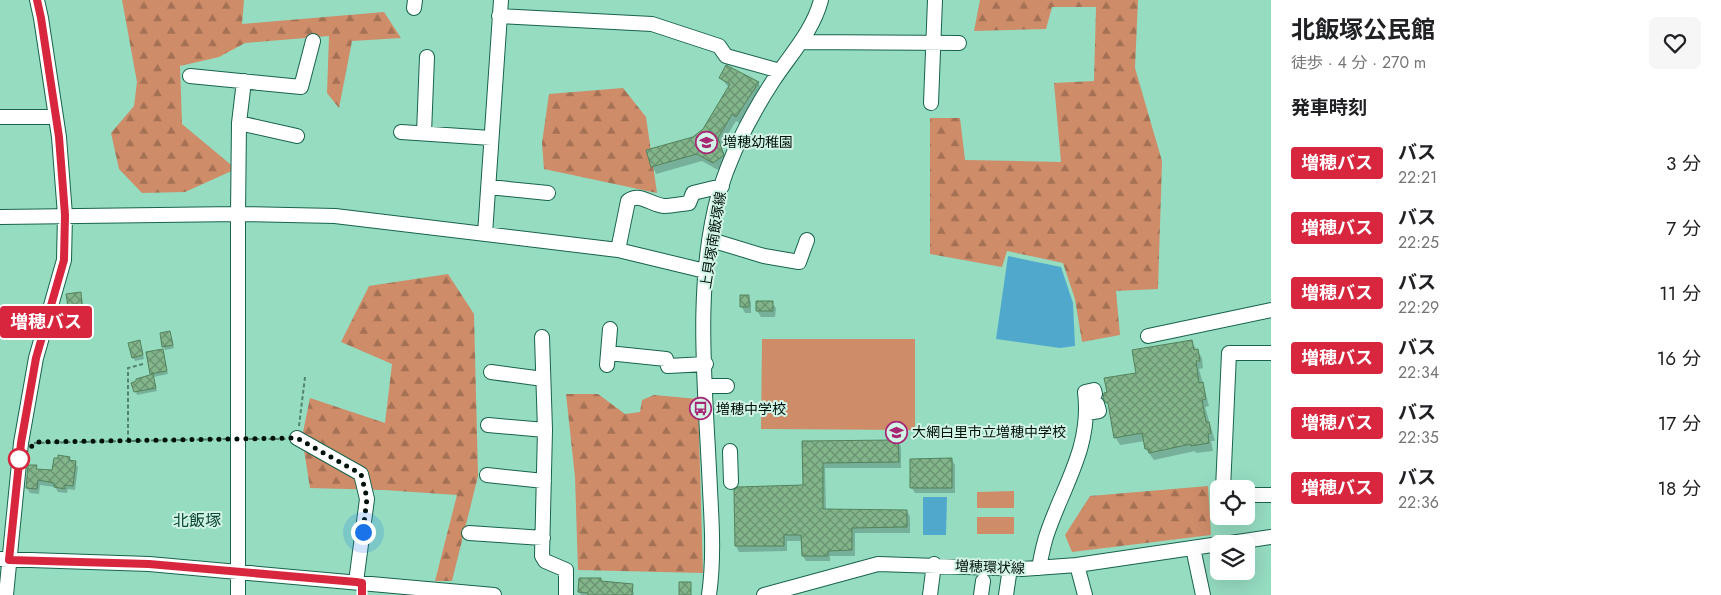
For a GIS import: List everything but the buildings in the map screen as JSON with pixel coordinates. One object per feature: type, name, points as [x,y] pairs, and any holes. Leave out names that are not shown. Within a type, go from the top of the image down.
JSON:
[{"type":"street","points":[[6,595],[4,560],[21,443],[36,358],[64,260],[65,215],[56,117],[41,18],[36,0]]},
{"type":"street","points":[[485,234],[500,0]]},
{"type":"street","name":"上貝塚南飯塚線","points":[[709,595],[712,544],[706,386],[705,271],[722,186],[745,130],[780,71],[801,42],[818,11],[821,0]]},
{"type":"street","points":[[931,104],[935,0]]},
{"type":"street","points":[[499,16],[652,24],[719,46],[726,56],[780,71]]},
{"type":"street","points":[[190,76],[301,87],[313,41]]},
{"type":"street","points":[[801,42],[959,43]]},
{"type":"street","points":[[424,133],[427,57]]},
{"type":"street","points":[[238,595],[239,123],[244,81]]},
{"type":"street","points":[[0,117],[56,117]]},
{"type":"street","points":[[239,123],[296,136]]},
{"type":"street","points":[[401,132],[492,138]]},
{"type":"street","points":[[618,250],[628,201],[631,199],[637,197],[662,206],[689,203],[694,193],[722,186]]},
{"type":"street","points":[[489,187],[548,193]]},
{"type":"street","points":[[0,217],[238,214],[335,216],[618,250],[705,271]]},
{"type":"street","points":[[711,240],[764,256],[799,262],[807,240]]},
{"type":"street","points":[[1148,336],[1271,310]]},
{"type":"street","points":[[610,329],[608,359],[666,360],[668,366],[706,364]]},
{"type":"street","points":[[542,337],[545,430],[542,556],[545,560],[566,570],[566,595]]},
{"type":"street","points":[[1224,480],[1229,352],[1271,353]]},
{"type":"street","points":[[491,372],[543,379]]},
{"type":"street","points":[[706,386],[727,386]]},
{"type":"street","points":[[1039,568],[1046,537],[1079,457],[1093,404]]},
{"type":"street","points":[[488,425],[545,430]]},
{"type":"street","points":[[297,438],[361,474],[367,498],[360,587]]},
{"type":"street","points":[[709,464],[730,457],[732,482]]},
{"type":"street","points":[[487,475],[544,481]]},
{"type":"street","points":[[1255,495],[1271,494]]},
{"type":"street","points":[[470,532],[543,538]]},
{"type":"street","points":[[1255,539],[1271,537]]},
{"type":"street","name":"増穂環状線","points":[[764,595],[805,590],[878,564],[1039,568],[1077,565],[1210,545]]},
{"type":"street","points":[[1193,548],[1203,595]]},
{"type":"street","points":[[4,560],[149,564],[238,572],[360,587],[494,595]]},
{"type":"street","points":[[930,595],[934,564]]},
{"type":"street","points":[[1077,565],[1085,595]]},
{"type":"street","points":[[1006,595],[1010,568]]},
{"type":"path","points":[[128,441],[128,368],[143,364]]},
{"type":"path","points":[[21,443],[297,438],[305,377]]},
{"type":"green space","points":[[122,0],[244,0],[242,24],[384,12],[401,38],[352,41],[339,108],[327,93],[329,36],[245,43],[219,57],[180,66],[182,124],[236,169],[185,192],[142,193],[119,169],[111,133],[134,106],[137,82]]},
{"type":"green space","points":[[980,0],[1138,0],[1135,68],[1162,161],[1158,289],[1116,291],[1120,335],[1082,342],[1075,299],[1063,263],[1007,251],[1002,267],[930,254],[930,118],[960,118],[965,160],[1061,162],[1054,83],[1094,81],[1096,7],[1052,7],[1046,29],[974,31]]},
{"type":"green space","points":[[623,88],[646,117],[657,193],[544,169],[542,143],[549,94]]},
{"type":"green space","points":[[448,274],[474,314],[478,476],[452,581],[435,581],[457,495],[384,490],[310,488],[302,437],[310,398],[385,423],[392,364],[341,342],[369,286]]},
{"type":"green space","points":[[762,339],[915,339],[915,430],[761,429]]},
{"type":"green space","points":[[566,394],[598,394],[625,414],[640,412],[642,400],[654,395],[698,399],[703,573],[578,570],[575,477]]},
{"type":"green space","points":[[1208,486],[1211,535],[1072,552],[1065,535],[1090,496]]},
{"type":"green space","points":[[1014,491],[1014,508],[977,508],[977,492]]},
{"type":"green space","points":[[977,517],[1014,517],[1014,534],[977,534]]},
{"type":"water","points":[[1008,256],[1061,267],[1073,303],[1075,346],[1060,348],[996,339]]},
{"type":"water","points":[[923,497],[947,497],[946,535],[923,535]]},
{"type":"bus line","name":"増穂バス","points":[[37,0],[59,137],[65,215],[64,260],[36,358],[21,443],[9,560],[149,564],[356,582],[362,583],[362,595]]},
{"type":"place","name":"増穂幼稚園","points":[[707,142]]},
{"type":"place","name":"増穂中学校","points":[[700,409]]},
{"type":"place","name":"大網白里市立増穂中学校","points":[[896,432]]},
{"type":"district","name":"北飯塚","points":[[197,520]]},
{"type":"route","points":[[19,459],[36,442],[297,438],[361,474],[367,498],[363,532]]}]
